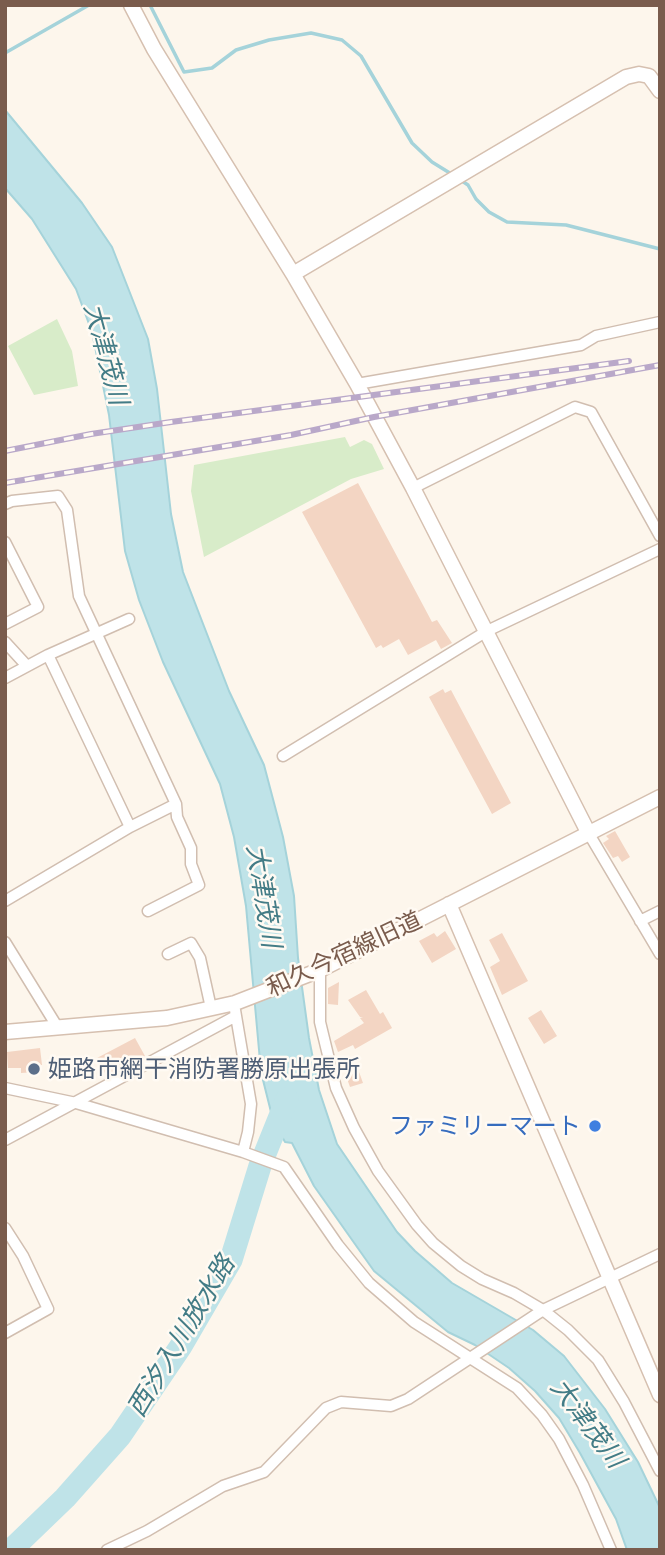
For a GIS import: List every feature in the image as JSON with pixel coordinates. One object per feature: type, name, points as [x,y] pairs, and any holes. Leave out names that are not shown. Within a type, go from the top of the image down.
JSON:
[{"type":"street","points":[[131,5],[154,49],[293,274],[357,384],[487,631],[589,835],[660,954]]},
{"type":"street","points":[[293,274],[626,77],[639,74],[649,76],[660,91]]},
{"type":"street","points":[[357,384],[582,345],[596,336],[660,323]]},
{"type":"street","points":[[413,488],[575,407],[591,412],[660,536]]},
{"type":"street","points":[[5,505],[12,501],[58,496],[66,510],[79,596],[176,804],[177,817],[191,848],[191,864],[199,885],[148,911]]},
{"type":"street","points":[[5,542],[38,607],[5,624]]},
{"type":"street","points":[[282,756],[487,631],[660,549]]},
{"type":"street","points":[[5,678],[48,655],[129,620]]},
{"type":"street","points":[[5,642],[27,666]]},
{"type":"street","points":[[48,655],[130,827]]},
{"type":"street","name":"和久今宿線旧道","points":[[5,1032],[167,1018],[211,1008],[235,1009],[320,970],[660,797]]},
{"type":"street","points":[[5,901],[130,827],[176,804]]},
{"type":"street","points":[[449,904],[660,1395]]},
{"type":"street","points":[[640,921],[660,911]]},
{"type":"street","points":[[5,942],[58,1028]]},
{"type":"street","points":[[168,954],[191,943],[200,958],[211,1008]]},
{"type":"street","points":[[320,970],[320,1022],[336,1088],[378,1171],[433,1243],[482,1279],[543,1310],[598,1360],[624,1402],[660,1471]]},
{"type":"street","points":[[5,1140],[76,1103],[235,1009],[251,1104],[243,1152]]},
{"type":"street","points":[[5,1088],[76,1103],[243,1152],[284,1167],[338,1245],[369,1283],[414,1322],[517,1388],[542,1415],[559,1439],[583,1485],[611,1550]]},
{"type":"street","points":[[5,1228],[10,1249],[23,1255],[48,1309],[5,1333]]},
{"type":"street","points":[[107,1550],[147,1531],[223,1486],[264,1472],[326,1408],[341,1402],[391,1406],[408,1399],[543,1310],[660,1254]]},
{"type":"green space","points":[[57,319],[72,351],[78,386],[34,395],[8,346]]},
{"type":"green space","points":[[345,437],[350,447],[364,440],[372,444],[384,469],[351,479],[204,557],[191,491],[194,465]]},
{"type":"water","name":"大津茂川","points":[[5,110],[82,203],[112,247],[148,339],[157,389],[171,514],[183,572],[229,691],[264,765],[283,837],[294,896],[298,958],[319,1090],[337,1144],[397,1232],[415,1251],[452,1283],[533,1330],[564,1356],[605,1409],[638,1462],[660,1508],[660,1550],[627,1550],[616,1519],[580,1453],[559,1418],[535,1391],[509,1368],[475,1345],[448,1332],[374,1271],[314,1186],[292,1143],[285,1142],[273,1120],[261,1072],[246,906],[234,837],[220,784],[163,662],[139,600],[125,551],[109,415],[92,332],[76,289],[32,219],[5,188]]},
{"type":"building","points":[[358,483],[432,622],[437,620],[452,643],[441,649],[436,640],[408,655],[399,639],[383,648],[381,645],[376,648],[302,512]]},
{"type":"building","points":[[443,689],[445,693],[451,690],[511,803],[492,814],[429,697]]},
{"type":"building","points":[[615,831],[630,857],[622,862],[618,856],[613,858],[603,843],[609,839],[606,836]]},
{"type":"building","points":[[445,931],[456,949],[432,963],[419,941],[434,933],[437,937]]},
{"type":"building","points":[[502,933],[528,981],[502,995],[490,967],[500,961],[489,940]]},
{"type":"building","points":[[339,982],[338,1005],[328,1004],[328,988]]},
{"type":"building","points":[[366,990],[392,1028],[355,1049],[353,1045],[338,1052],[334,1041],[364,1023],[360,1018],[363,1017],[360,1017],[348,1000]]},
{"type":"building","points":[[541,1010],[557,1036],[544,1044],[528,1018]]},
{"type":"building","points":[[135,1038],[145,1056],[107,1077],[97,1058]]},
{"type":"building","points":[[40,1048],[42,1065],[36,1065],[36,1072],[21,1073],[21,1068],[8,1068],[7,1052]]},
{"type":"building","points":[[358,1069],[363,1083],[350,1087],[345,1073]]},
{"type":"waterway","points":[[5,53],[89,5]]},
{"type":"waterway","points":[[150,5],[184,72],[212,68],[236,50],[269,40],[311,33],[342,40],[361,56],[412,143],[432,162],[453,175]]},
{"type":"waterway","points":[[459,179],[468,185],[476,199],[489,212],[507,222],[566,225],[660,249]]},
{"type":"waterway","name":"西汐入川放水路","points":[[11,1550],[65,1498],[120,1436],[181,1346],[231,1260],[260,1166],[287,1099]]},
{"type":"railway","points":[[5,451],[171,422],[629,361]]},
{"type":"railway","points":[[5,483],[291,435],[374,417],[660,365]]},
{"type":"place","name":"姫路市網干消防署勝原出張所","points":[[34,1069]]},
{"type":"place","name":"ファミリーマート","points":[[595,1126]]}]
